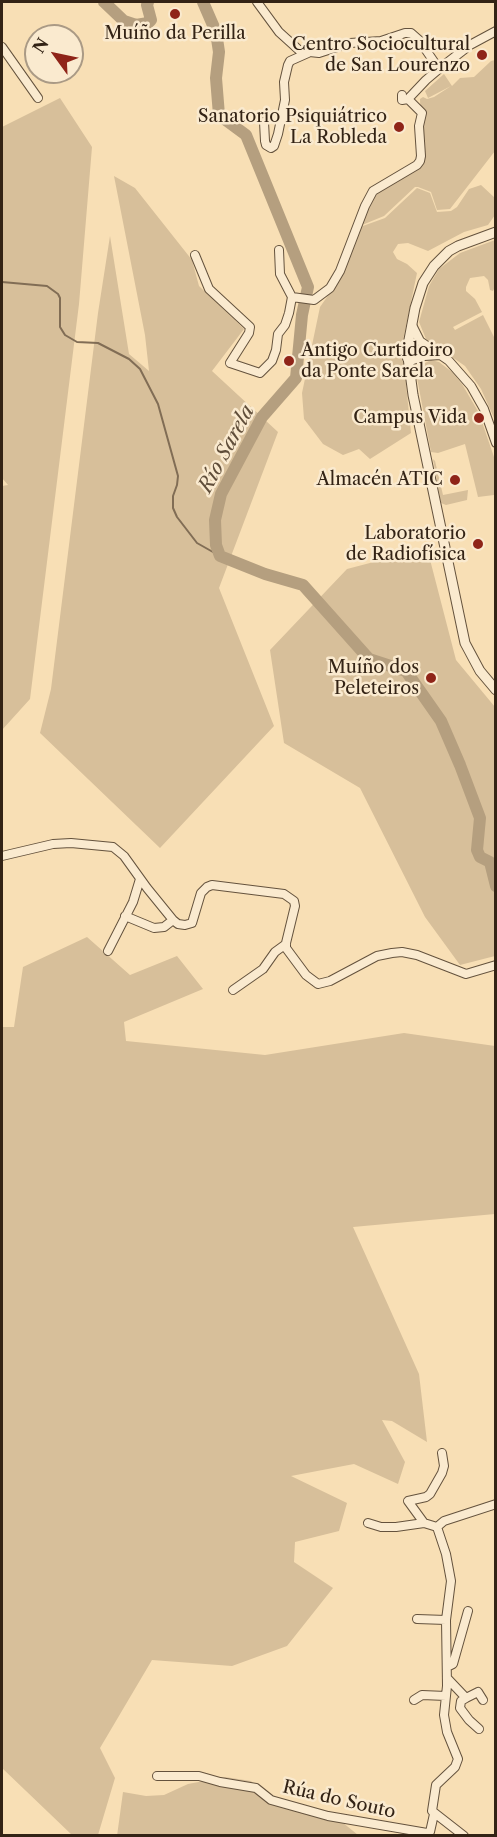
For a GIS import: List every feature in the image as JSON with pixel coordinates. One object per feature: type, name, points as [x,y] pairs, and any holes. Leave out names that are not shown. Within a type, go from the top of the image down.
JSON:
[{"type":"street","points":[[257,2],[279,32],[304,52]]},
{"type":"street","points":[[279,250],[280,274],[294,297],[311,300],[330,288],[373,191],[420,161],[419,126],[422,113],[405,97],[470,45],[495,31]]},
{"type":"street","points":[[264,122],[266,146],[271,148],[278,134],[285,100],[284,82],[288,64],[304,52],[320,52],[350,43],[381,41],[411,33],[419,40],[439,69]]},
{"type":"street","points":[[2,47],[38,98]]},
{"type":"street","points":[[495,232],[458,246],[441,258],[423,283],[407,344],[407,358],[443,544],[465,643],[480,671],[495,690]]},
{"type":"street","points":[[195,255],[209,289],[250,327],[249,333],[230,363],[260,373],[272,361],[278,334],[294,297]]},
{"type":"street","points":[[411,325],[426,348],[424,356]]},
{"type":"street","points":[[407,344],[414,340],[422,343],[441,355],[459,371],[484,409],[495,442]]},
{"type":"street","points":[[407,358],[413,360],[424,356],[441,355]]},
{"type":"street","points":[[2,856],[53,844],[71,843],[113,847],[124,856],[173,920],[185,925],[192,923],[201,893],[207,886],[274,892],[290,897],[295,906],[286,944],[288,952],[306,975],[318,984],[330,981],[377,956],[392,953],[402,952],[417,956],[466,974],[495,965]]},
{"type":"street","points":[[108,951],[133,902],[140,879]]},
{"type":"street","points":[[125,916],[154,928],[164,927],[173,920]]},
{"type":"street","points":[[233,990],[258,973],[282,945],[286,944]]},
{"type":"street","points":[[424,1523],[408,1501],[430,1494],[442,1473],[444,1466],[442,1453]]},
{"type":"street","points":[[437,1527],[444,1521],[495,1504]]},
{"type":"street","points":[[368,1523],[381,1527],[424,1523],[437,1527]]},
{"type":"street","points":[[437,1527],[446,1554],[451,1581],[446,1620],[447,1678],[444,1715],[447,1732],[458,1759],[455,1767],[436,1785],[432,1806],[434,1814],[464,1836]]},
{"type":"street","points":[[447,1667],[453,1664],[468,1611]]},
{"type":"street","points":[[417,1619],[446,1620]]},
{"type":"street","points":[[447,1678],[466,1698]]},
{"type":"street","points":[[479,1729],[460,1708],[461,1701],[478,1692],[483,1700]]},
{"type":"street","points":[[414,1700],[422,1695],[446,1696]]},
{"type":"street","name":"Rúa do Souto","points":[[157,1776],[199,1776],[256,1788],[271,1800],[328,1816],[427,1833],[430,1832],[434,1814]]},
{"type":"shaded area","points":[[495,60],[495,151],[450,209],[437,210],[431,192],[415,187],[384,216],[362,225],[373,198],[387,185],[420,167],[422,159],[420,99],[423,97],[427,99],[434,97],[451,86],[428,98],[425,91],[444,74],[452,86],[460,78],[474,77]]},
{"type":"shaded area","points":[[60,98],[92,147],[79,304],[30,699],[2,730],[2,486],[8,485],[2,478],[2,127]]},
{"type":"shaded area","points":[[114,176],[135,188],[192,260],[199,286],[244,329],[212,371],[278,432],[219,588],[274,726],[160,848],[40,733],[51,689],[98,313],[110,236],[129,354],[149,371],[145,335]]},
{"type":"shaded area","points":[[481,185],[495,198],[495,215],[488,225],[464,232],[428,251],[408,243],[398,244],[393,252],[397,259],[417,273],[402,345],[411,433],[370,459],[359,449],[343,455],[323,444],[304,419],[302,393],[320,307],[339,280],[360,227],[385,218],[417,188],[430,193],[437,212],[451,211],[457,207],[469,189]]},
{"type":"shaded area","points":[[495,240],[495,287],[493,291],[490,290],[488,280],[484,276],[470,278],[466,291],[475,299],[482,312],[453,327],[455,330],[483,315],[495,339],[495,420],[481,389],[465,366],[426,339],[419,322],[429,286],[439,269],[460,253]]},
{"type":"shaded area","points":[[431,360],[439,362],[452,372],[479,413],[495,460],[495,500],[494,495],[478,497],[465,444],[438,453],[431,452],[417,378],[421,365]]},
{"type":"shaded area","points":[[433,459],[443,495],[468,490],[467,500],[446,505],[441,503]]},
{"type":"shaded area","points":[[427,548],[456,660],[495,707],[495,956],[460,965],[425,917],[360,788],[284,743],[270,650],[347,569]]},
{"type":"shaded area","points":[[87,937],[130,975],[177,956],[203,989],[124,1022],[126,1041],[265,1055],[404,1033],[495,1046],[495,1214],[353,1227],[419,1374],[427,1442],[392,1421],[382,1420],[405,1462],[398,1484],[354,1464],[291,1476],[347,1503],[339,1531],[295,1542],[294,1562],[333,1588],[287,1646],[232,1666],[152,1660],[100,1748],[115,1778],[98,1835],[72,1835],[2,1768],[2,1027],[14,1027],[23,967]]},
{"type":"shaded area","points":[[225,1777],[251,1781],[273,1804],[342,1822],[358,1835],[117,1836],[123,1792],[146,1796],[164,1795],[188,1784]]},
{"type":"waterway","name":"Río Sarela","points":[[104,2],[124,21],[136,25],[148,23],[151,20],[148,2]]},
{"type":"waterway","name":"Río Sarela","points":[[203,2],[216,32],[219,52],[216,78],[219,115],[246,135],[308,287],[302,315],[296,378],[262,417],[221,494],[215,520],[216,545],[220,556],[265,574],[303,585],[369,659],[406,671],[441,721],[460,765],[480,818],[477,850],[480,857],[490,862],[496,886]]},
{"type":"waterway","points":[[2,282],[47,286],[60,298],[60,327],[65,335],[77,342],[98,343],[129,359],[140,369],[158,404],[178,476],[173,496],[173,508],[197,543],[220,556]]},
{"type":"place","name":"Muíño da Perilla","points":[[175,14]]},
{"type":"place","name":"Centro Sociocultural de San Lourenzo","points":[[482,55]]},
{"type":"place","name":"Sanatorio Psiquiátrico La Robleda","points":[[399,127]]},
{"type":"place","name":"Antigo Curtidoiro da Ponte Sarela","points":[[289,361]]},
{"type":"place","name":"Campus Vida","points":[[479,418]]},
{"type":"place","name":"Almacén ATIC","points":[[455,480]]},
{"type":"place","name":"Laboratorio de Radiofísica","points":[[478,544]]},
{"type":"place","name":"Muíño dos Peleteiros","points":[[431,678]]}]
